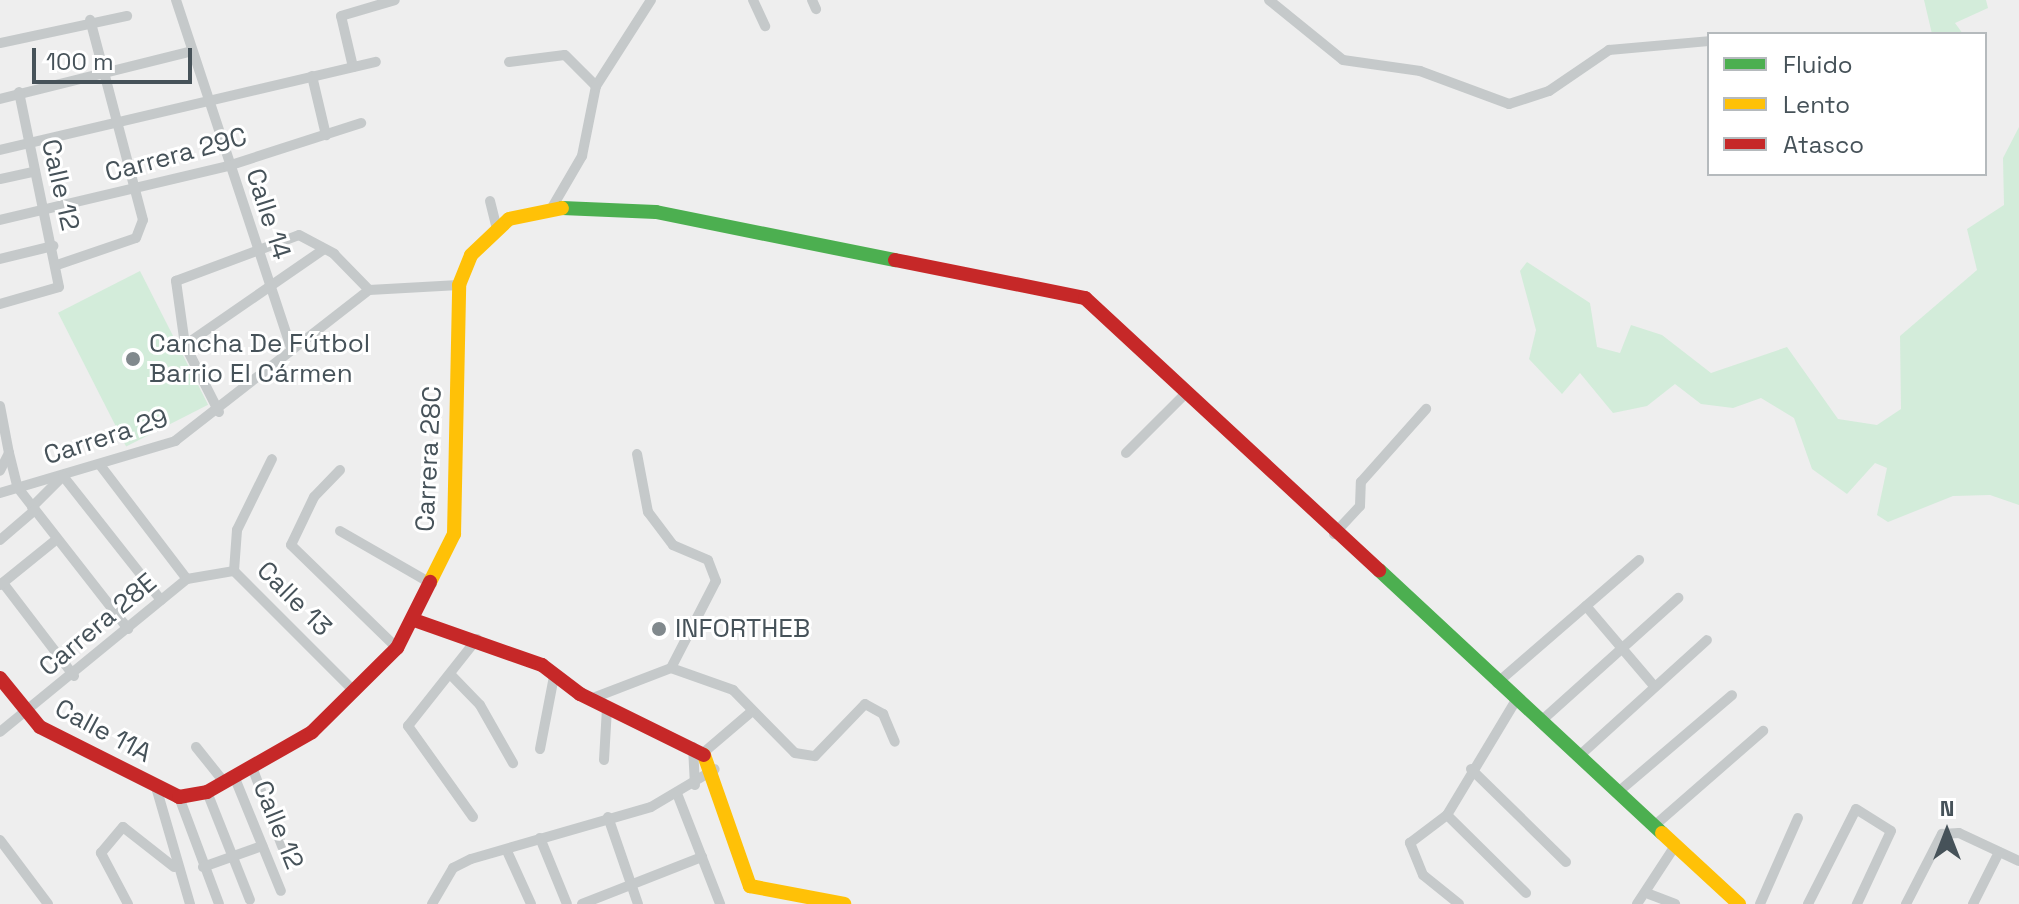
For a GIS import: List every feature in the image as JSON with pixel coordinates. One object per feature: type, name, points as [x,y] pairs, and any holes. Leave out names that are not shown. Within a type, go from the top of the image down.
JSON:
[{"type":"street","name":"Calle 14","points":[[176,0],[270,293],[292,350]]},
{"type":"street","points":[[353,67],[341,16],[395,0]]},
{"type":"street","points":[[550,211],[582,156],[596,86],[651,0]]},
{"type":"street","points":[[753,0],[765,26]]},
{"type":"street","points":[[1269,0],[1343,60],[1420,71],[1509,104],[1549,91],[1609,50],[1707,41]]},
{"type":"street","points":[[0,43],[90,20],[127,16]]},
{"type":"street","points":[[57,265],[136,238],[143,220],[90,20]]},
{"type":"street","points":[[0,99],[192,51]]},
{"type":"street","points":[[509,62],[565,55],[596,86]]},
{"type":"street","points":[[0,150],[207,99],[376,62]]},
{"type":"street","points":[[312,76],[326,135]]},
{"type":"street","name":"Calle 12","points":[[0,304],[59,287],[53,246],[27,145],[19,92]]},
{"type":"street","name":"Carrera 29C","points":[[0,220],[228,166],[361,123]]},
{"type":"street","points":[[0,179],[34,172]]},
{"type":"street","points":[[490,201],[496,225]]},
{"type":"street","points":[[219,412],[185,345],[176,281],[258,255],[299,235],[324,249],[369,290],[459,285],[496,225],[579,205],[656,212],[1085,298],[1334,534],[1739,904]]},
{"type":"street","points":[[0,259],[53,246]]},
{"type":"street","points":[[185,345],[270,293],[324,249]]},
{"type":"street","name":"Carrera 28C","points":[[179,797],[207,792],[312,732],[397,648],[434,585],[454,534],[459,285]]},
{"type":"street","name":"Carrera 29","points":[[0,493],[175,441],[219,412],[369,290]]},
{"type":"street","points":[[1126,453],[1187,392]]},
{"type":"street","points":[[0,409],[18,488],[128,629]]},
{"type":"street","points":[[1334,534],[1360,506],[1361,482],[1426,409]]},
{"type":"street","points":[[0,471],[9,453]]},
{"type":"street","points":[[637,454],[642,496],[655,524],[717,573],[671,668]]},
{"type":"street","points":[[234,571],[237,530],[272,459]]},
{"type":"street","points":[[100,465],[187,579]]},
{"type":"street","points":[[340,470],[314,497],[291,545],[397,648]]},
{"type":"street","points":[[0,540],[63,476],[161,600]]},
{"type":"street","points":[[340,531],[434,585]]},
{"type":"street","points":[[57,539],[2,584],[74,676]]},
{"type":"street","points":[[1497,683],[1639,560]]},
{"type":"street","name":"Calle 13","points":[[187,579],[234,571],[355,692]]},
{"type":"street","name":"Carrera 28E","points":[[0,732],[74,676],[187,579]]},
{"type":"street","points":[[1540,722],[1678,598]]},
{"type":"street","points":[[1586,606],[1655,687]]},
{"type":"street","points":[[414,620],[477,639],[554,676],[607,708],[698,750],[715,769],[750,886],[844,904]]},
{"type":"street","points":[[473,817],[408,726],[477,639]]},
{"type":"street","points":[[1578,757],[1707,640]]},
{"type":"street","points":[[593,698],[671,668],[733,690],[751,712],[795,753],[815,756],[865,704],[883,714],[895,742]]},
{"type":"street","points":[[450,674],[480,705],[513,763]]},
{"type":"street","points":[[540,749],[554,676]]},
{"type":"street","name":"Calle 11A","points":[[0,678],[40,727],[156,787]]},
{"type":"street","points":[[1617,793],[1732,695]]},
{"type":"street","points":[[1459,904],[1423,875],[1409,850],[1447,815],[1471,769],[1516,700]]},
{"type":"street","points":[[604,760],[607,708]]},
{"type":"street","points":[[695,785],[698,750],[751,712]]},
{"type":"street","points":[[1654,826],[1763,731]]},
{"type":"street","name":"Calle 12","points":[[196,747],[229,779],[281,891]]},
{"type":"street","points":[[252,767],[282,846]]},
{"type":"street","points":[[432,904],[453,868],[678,796],[715,769]]},
{"type":"street","points":[[1471,769],[1566,862]]},
{"type":"street","points":[[156,787],[179,797],[219,904]]},
{"type":"street","points":[[156,787],[174,867],[190,904]]},
{"type":"street","points":[[207,792],[250,900]]},
{"type":"street","points":[[678,796],[720,904]]},
{"type":"street","points":[[1808,904],[1856,809],[1891,831],[1857,904]]},
{"type":"street","points":[[1447,815],[1526,893]]},
{"type":"street","points":[[608,817],[638,904]]},
{"type":"street","points":[[1760,904],[1798,818]]},
{"type":"street","points":[[128,904],[101,853],[126,827],[174,867]]},
{"type":"street","points":[[1906,904],[1942,834],[1959,833],[2019,861]]},
{"type":"street","points":[[540,838],[567,904]]},
{"type":"street","points":[[1,842],[48,904]]},
{"type":"street","points":[[203,867],[262,846]]},
{"type":"street","points":[[1637,904],[1649,894],[1675,846]]},
{"type":"street","points":[[507,851],[531,904]]},
{"type":"street","points":[[1973,904],[1999,852]]},
{"type":"street","points":[[582,904],[702,857]]},
{"type":"street","points":[[1649,894],[1675,904]]},
{"type":"green space","points":[[1924,0],[1986,0],[1988,8],[1955,23],[1962,32],[1932,32]]},
{"type":"green space","points":[[2019,127],[2019,505],[1990,495],[1953,496],[1888,522],[1877,515],[1887,468],[1875,463],[1847,494],[1812,469],[1794,418],[1761,398],[1733,408],[1701,404],[1675,384],[1647,406],[1613,413],[1580,373],[1562,394],[1529,359],[1536,330],[1520,271],[1527,262],[1590,303],[1597,347],[1620,353],[1631,325],[1662,335],[1711,373],[1787,347],[1838,419],[1877,425],[1901,409],[1900,336],[1977,270],[1967,229],[2004,205],[2003,158]]},
{"type":"green space","name":"Cancha De Fútbol Barrio El Cármen","points":[[140,271],[208,405],[126,446],[58,313]]},
{"type":"traffic: fast","points":[[562,208],[656,212],[895,260]]},
{"type":"traffic: fast","points":[[1379,570],[1662,833]]},
{"type":"traffic: slow","points":[[430,582],[454,534],[459,285],[471,255],[509,219],[562,208]]},
{"type":"traffic: slow","points":[[704,755],[750,886],[844,904]]},
{"type":"traffic: slow","points":[[1662,833],[1739,904]]},
{"type":"traffic: jam","points":[[895,260],[1085,298],[1379,570]]},
{"type":"traffic: jam","points":[[0,678],[40,727],[179,797],[207,792],[312,732],[397,648],[430,582]]},
{"type":"traffic: jam","points":[[414,620],[542,665],[580,694],[704,755]]},
{"type":"place","name":"Cancha De Fútbol Barrio El Cármen","points":[[133,359]]},
{"type":"place","name":"INFORTHEB","points":[[659,629]]}]
